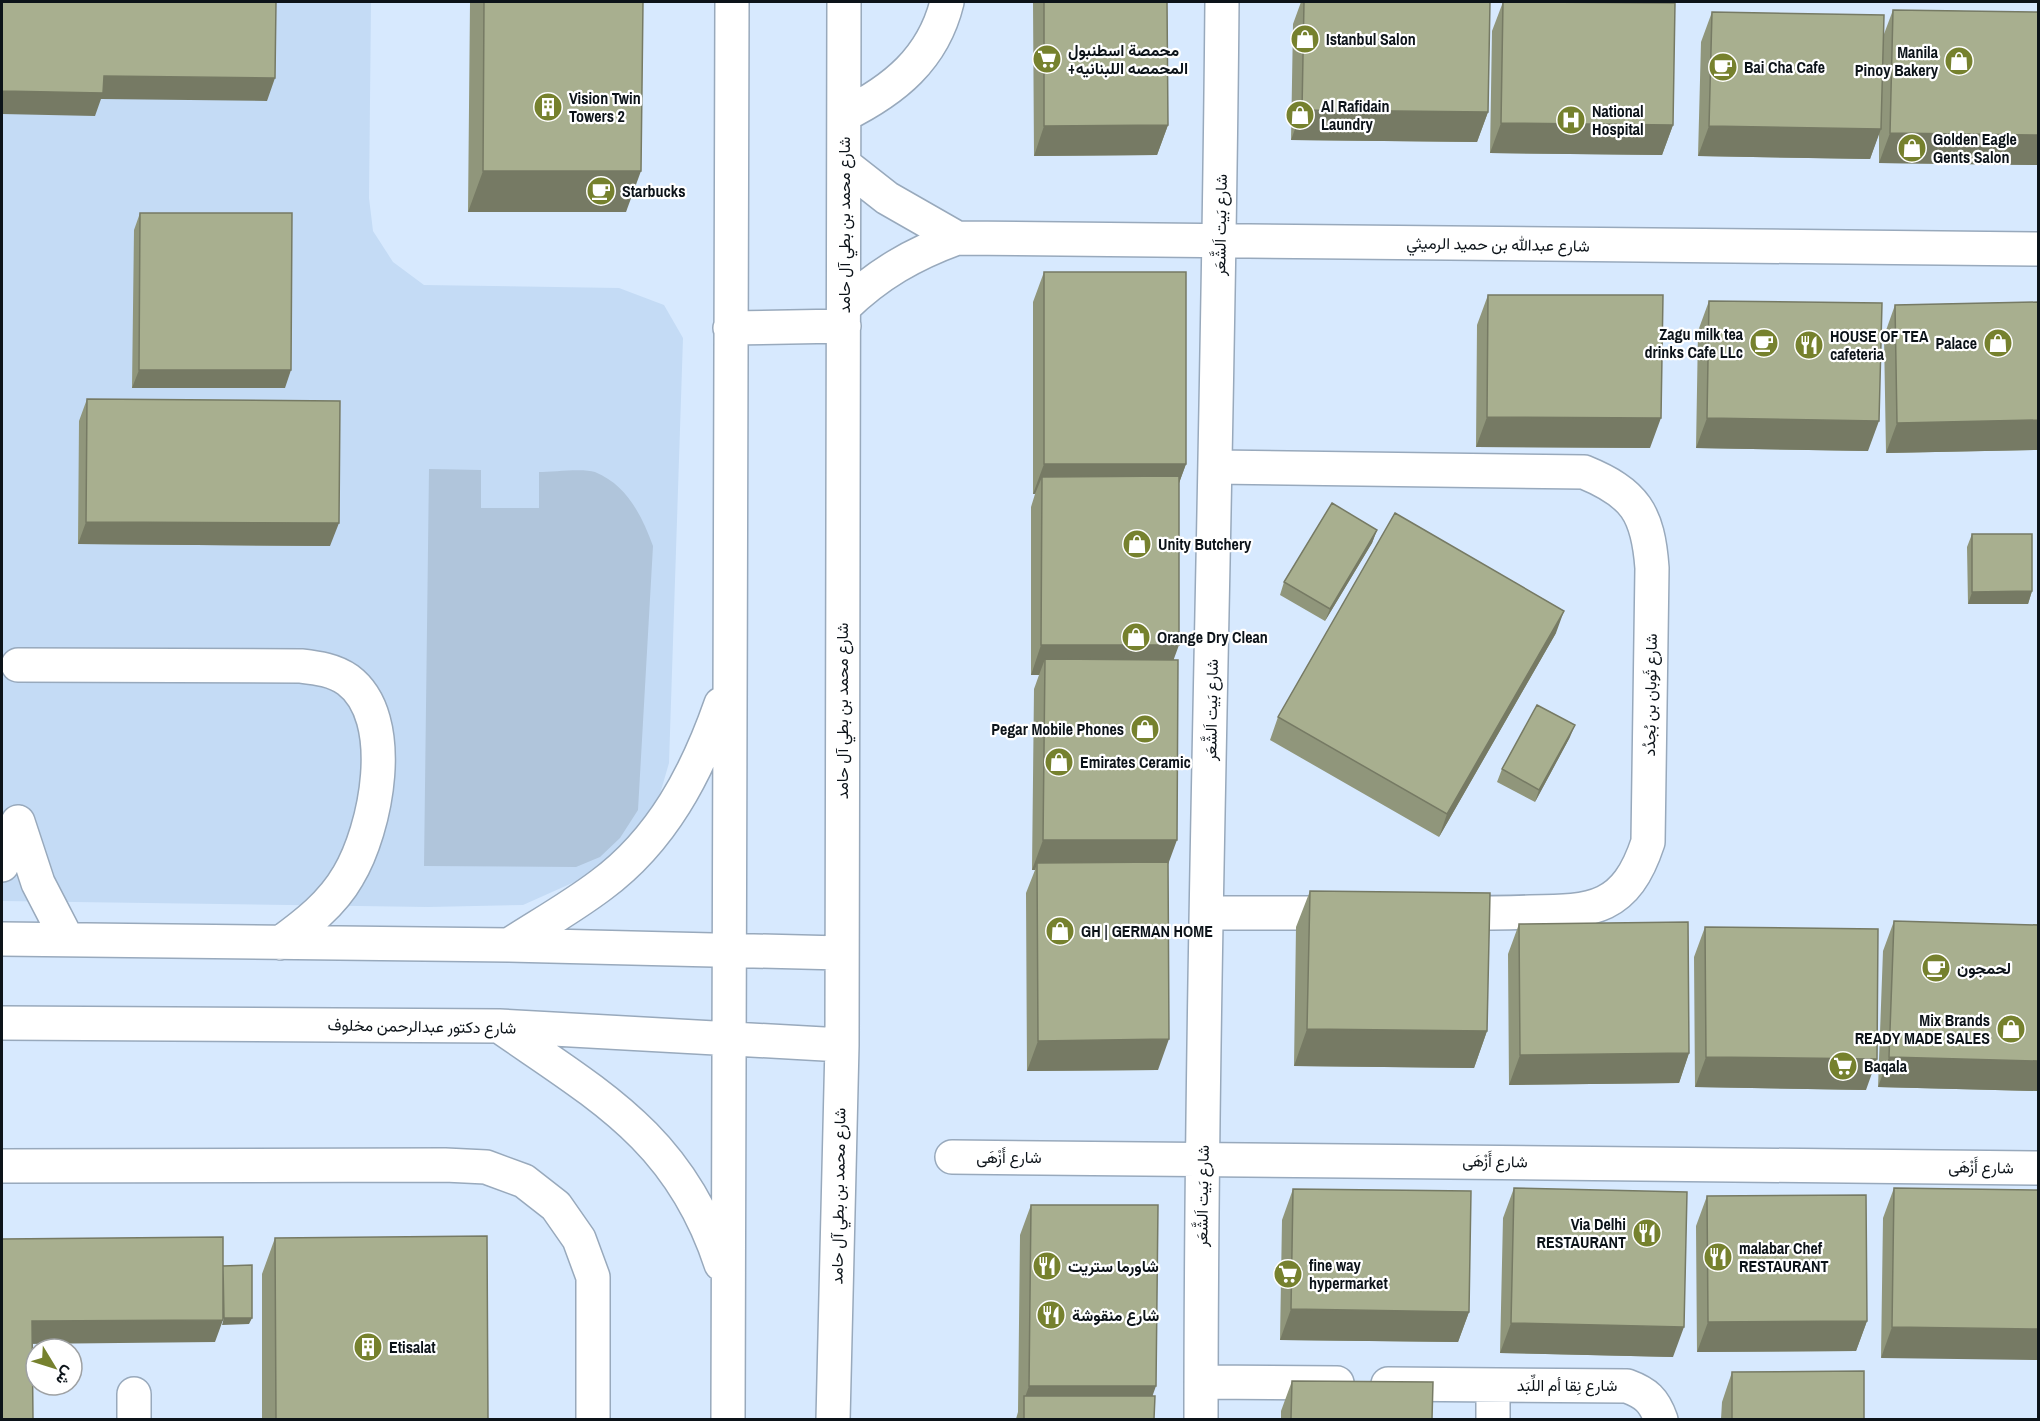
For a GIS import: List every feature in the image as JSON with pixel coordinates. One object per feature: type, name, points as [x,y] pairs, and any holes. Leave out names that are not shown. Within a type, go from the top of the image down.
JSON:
[{"type":"street","points":[[728,1419],[732,2]]},
{"type":"street","name":"شارع محمد بن بطي آل حامد","points":[[833,1419],[842,1046],[844,2]]},
{"type":"street","points":[[844,116],[877,99],[906,75],[929,46],[948,2]]},
{"type":"street","name":"شارع بَيت اَلشَّعَر","points":[[1201,1419],[1202,1158],[1220,242],[1222,2]]},
{"type":"street","name":"شارع عبدالله بن حميد الرميثي","points":[[845,165],[887,198],[957,238]]},
{"type":"street","name":"شارع عبدالله بن حميد الرميثي","points":[[844,317],[884,272],[931,247],[957,238],[2038,249]]},
{"type":"street","points":[[730,328],[844,317]]},
{"type":"street","name":"شارع ثَوبان بن بُجدُد","points":[[1216,466],[1584,472],[1613,484],[1636,507],[1649,536],[1652,568],[1648,842],[1640,867],[1624,888],[1603,904],[1578,912],[1410,913]]},
{"type":"street","points":[[18,665],[301,666],[333,672],[348,680],[365,698],[374,721],[376,788],[362,849],[348,877],[329,902],[306,924],[280,943]]},
{"type":"street","points":[[509,945],[603,884],[639,851],[669,814],[695,773],[729,682]]},
{"type":"street","points":[[2,865],[18,822],[38,883],[67,939]]},
{"type":"street","points":[[1207,913],[1374,913]]},
{"type":"street","points":[[2,939],[509,945],[841,953]]},
{"type":"street","name":"شارع دكتور عبدالرحمن مخلوف","points":[[2,1023],[499,1026],[728,1037],[842,1046]]},
{"type":"street","points":[[499,1026],[617,1108],[655,1145],[687,1187],[711,1234],[728,1285]]},
{"type":"street","name":"شارع أَزْهَى","points":[[952,1157],[2038,1168]]},
{"type":"street","points":[[2,1166],[445,1165],[486,1167],[524,1181],[556,1206],[579,1239],[593,1277],[593,1419]]},
{"type":"street","name":"شارع نِقا أم اللِّبَد","points":[[1201,1382],[1627,1386],[1644,1392],[1656,1405],[1661,1419]]},
{"type":"street","name":"شارع نِقا أم اللِّبَد","points":[[1493,1385],[1493,1419]]},
{"type":"shaded area","points":[[2,2],[371,2],[369,198],[373,231],[393,262],[424,285],[619,288],[664,305],[683,338],[669,763],[653,818],[608,867],[523,905],[428,907],[2,901]]},
{"type":"shaded area","points":[[429,469],[481,470],[481,508],[539,508],[539,472],[576,470],[595,472],[625,493],[644,524],[653,546],[638,810],[620,838],[600,857],[576,867],[424,866]]},
{"type":"building","points":[[2,2],[276,2],[275,78],[104,76],[103,93],[2,91]]},
{"type":"building","name":"Vision Twin Towers 2","points":[[484,2],[643,2],[641,171],[483,171]]},
{"type":"building","points":[[1044,2],[1167,2],[1168,125],[1044,126]]},
{"type":"building","points":[[1304,2],[1490,2],[1488,112],[1302,110]]},
{"type":"building","points":[[1503,2],[1675,3],[1673,125],[1501,123]]},
{"type":"building","points":[[1893,10],[2038,12],[2038,135],[1890,133]]},
{"type":"building","points":[[1712,12],[1884,15],[1881,129],[1709,126]]},
{"type":"building","points":[[140,213],[292,213],[291,370],[139,370]]},
{"type":"building","points":[[1044,272],[1186,272],[1186,464],[1044,464]]},
{"type":"building","points":[[1488,295],[1663,295],[1661,418],[1487,417]]},
{"type":"building","points":[[1709,301],[1882,303],[1879,421],[1707,418]]},
{"type":"building","points":[[2038,302],[2038,420],[1897,423],[1895,305]]},
{"type":"building","points":[[87,399],[340,401],[339,523],[86,522]]},
{"type":"building","points":[[1179,476],[1179,645],[1041,645],[1042,477]]},
{"type":"building","points":[[1332,503],[1377,530],[1330,609],[1284,582]]},
{"type":"building","points":[[1395,513],[1564,611],[1447,814],[1278,717]]},
{"type":"building","points":[[1972,534],[2032,534],[2032,591],[1972,592]]},
{"type":"building","points":[[1045,659],[1178,660],[1177,840],[1043,840]]},
{"type":"building","points":[[1537,705],[1575,725],[1539,790],[1502,769]]},
{"type":"building","points":[[1168,862],[1169,1039],[1038,1041],[1037,863]]},
{"type":"building","points":[[1310,891],[1490,893],[1487,1031],[1307,1029]]},
{"type":"building","points":[[1894,921],[2038,925],[2038,1061],[1889,1057]]},
{"type":"building","points":[[1688,922],[1689,1053],[1520,1055],[1519,924]]},
{"type":"building","points":[[1705,927],[1878,929],[1877,1059],[1706,1057]]},
{"type":"building","points":[[1514,1188],[1687,1192],[1684,1327],[1511,1323]]},
{"type":"building","points":[[1894,1188],[2038,1190],[2038,1329],[1892,1327]]},
{"type":"building","points":[[1293,1189],[1471,1191],[1469,1312],[1291,1309]]},
{"type":"building","points":[[1866,1195],[1867,1321],[1708,1322],[1707,1196]]},
{"type":"building","points":[[1031,1205],[1158,1205],[1156,1386],[1029,1386]]},
{"type":"building","name":"Etisalat","points":[[487,1236],[488,1419],[276,1419],[275,1238]]},
{"type":"building","points":[[223,1237],[223,1320],[32,1321],[32,1337],[24,1337],[24,1397],[33,1397],[33,1419],[2,1419],[2,1239]]},
{"type":"building","points":[[252,1265],[252,1318],[224,1318],[223,1266]]},
{"type":"building","points":[[1864,1371],[1864,1419],[1732,1419],[1732,1372]]},
{"type":"building","points":[[1292,1381],[1433,1382],[1432,1419],[1291,1419]]},
{"type":"building","points":[[1024,1396],[1155,1396],[1154,1419],[1024,1419]]},
{"type":"place","name":"Istanbul Salon","points":[[1305,39]]},
{"type":"place","name":"محمصة اسطنبول +المحمصه اللبنانيه","points":[[1047,59]]},
{"type":"place","name":"Manila Pinoy Bakery","points":[[1959,61]]},
{"type":"place","name":"Bai Cha Cafe","points":[[1723,67]]},
{"type":"place","name":"Vision Twin Towers 2","points":[[548,107]]},
{"type":"place","name":"Al Rafidain Laundry","points":[[1300,115]]},
{"type":"place","name":"National Hospital","points":[[1571,120]]},
{"type":"place","name":"Golden Eagle Gents Salon","points":[[1912,148]]},
{"type":"place","name":"Starbucks","points":[[601,191]]},
{"type":"place","name":"Zagu milk tea drinks Cafe LLc","points":[[1764,343]]},
{"type":"place","name":"Palace","points":[[1998,343]]},
{"type":"place","name":"HOUSE OF TEA cafeteria","points":[[1809,345]]},
{"type":"place","name":"Unity Butchery","points":[[1137,544]]},
{"type":"place","name":"Orange Dry Clean","points":[[1136,637]]},
{"type":"place","name":"Pegar Mobile Phones","points":[[1145,729]]},
{"type":"place","name":"Emirates Ceramic","points":[[1059,762]]},
{"type":"place","name":"GH | GERMAN HOME","points":[[1060,931]]},
{"type":"place","name":"لحمجون","points":[[1936,968]]},
{"type":"place","name":"Mix Brands READY MADE SALES","points":[[2011,1029]]},
{"type":"place","name":"Baqala","points":[[1843,1066]]},
{"type":"place","name":"Via Delhi RESTAURANT","points":[[1647,1233]]},
{"type":"place","name":"malabar Chef RESTAURANT","points":[[1718,1257]]},
{"type":"place","name":"شاورما ستريت","points":[[1047,1266]]},
{"type":"place","name":"fine way hypermarket","points":[[1288,1274]]},
{"type":"place","name":"شارع منقوشة","points":[[1051,1315]]},
{"type":"place","name":"Etisalat","points":[[368,1347]]}]
